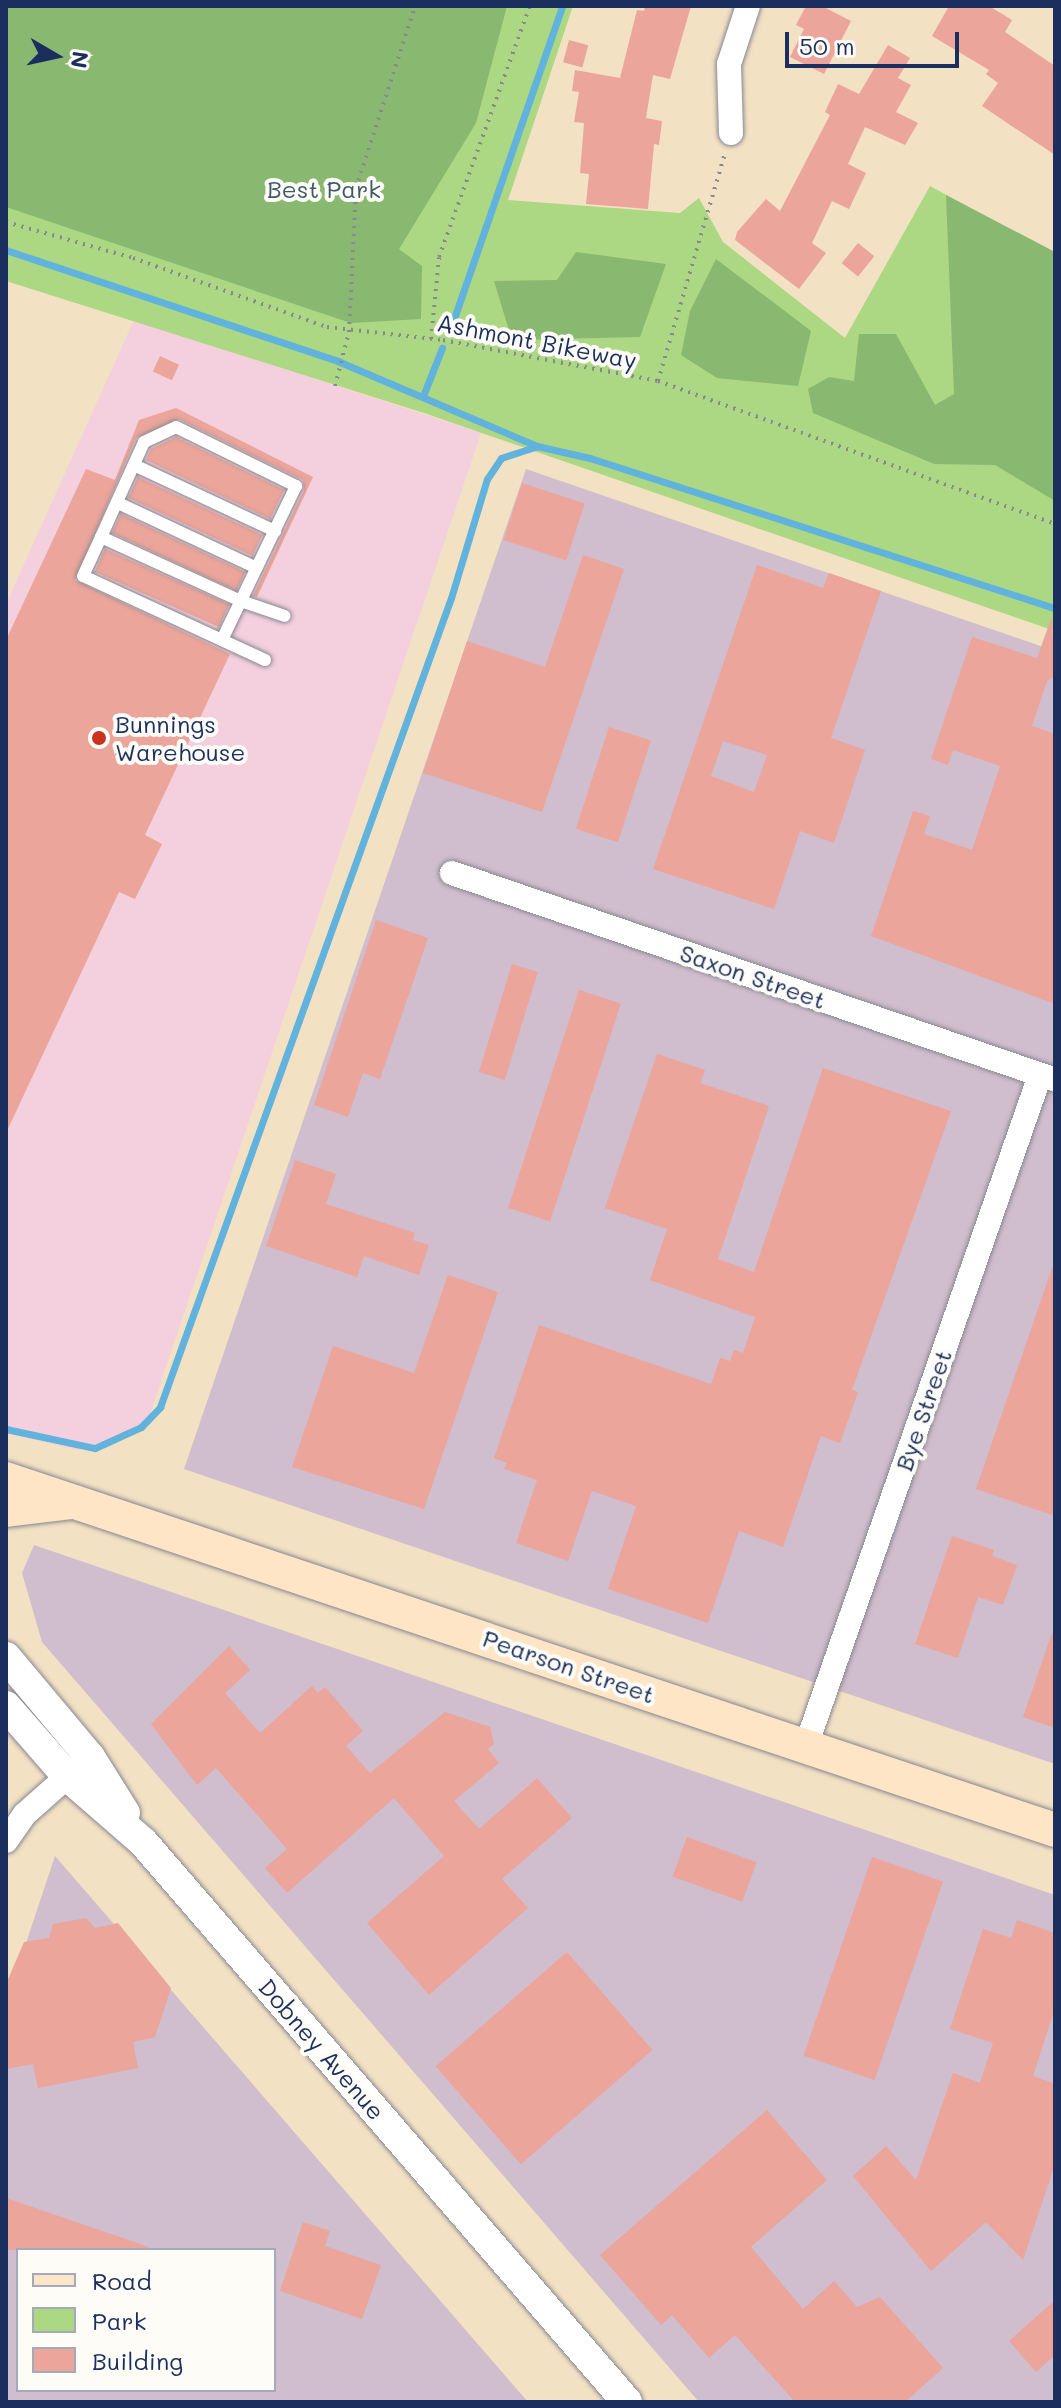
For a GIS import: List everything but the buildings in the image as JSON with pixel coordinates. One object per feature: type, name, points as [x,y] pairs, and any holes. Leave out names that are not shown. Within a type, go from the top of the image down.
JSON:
[{"type":"main road","name":"Pearson Street","points":[[6,1479],[83,1501],[1055,1830]]},
{"type":"main road","name":"Pearson Street","points":[[6,1510],[83,1501]]},
{"type":"street","points":[[731,133],[729,64],[748,6]]},
{"type":"street","name":"Saxon Street","points":[[452,873],[1048,1078]]},
{"type":"street","name":"Bye Street","points":[[806,1746],[1048,1078]]},
{"type":"street","points":[[6,1657],[78,1766],[25,1814],[6,1841]]},
{"type":"street","name":"Dobney Avenue","points":[[6,1706],[78,1766],[627,2402]]},
{"type":"lane","points":[[222,640],[296,486],[176,427],[144,442],[83,576],[265,660]]},
{"type":"lane","points":[[134,465],[275,531]]},
{"type":"lane","points":[[118,503],[257,568]]},
{"type":"lane","points":[[101,537],[241,601],[285,616]]},
{"type":"path","points":[[335,386],[349,332],[356,188],[415,6]]},
{"type":"path","points":[[431,339],[439,257],[530,6]]},
{"type":"path","points":[[658,381],[731,133]]},
{"type":"path","name":"Ashmont Bikeway","points":[[6,222],[133,258],[349,332],[431,339],[658,381],[1055,524]]},
{"type":"shaded area","points":[[134,320],[481,433],[145,1429],[78,1450],[6,1433],[6,604]]},
{"type":"shaded area","points":[[526,469],[1055,651],[1055,1764],[184,1469]]},
{"type":"shaded area","points":[[34,1545],[1055,1895],[1055,2402],[699,2402],[42,1642],[22,1573]]},
{"type":"shaded area","points":[[55,1856],[528,2402],[6,2402],[6,2003]]},
{"type":"green space","name":"Best Park","points":[[6,6],[573,6],[508,200],[680,213],[699,198],[723,242],[845,338],[930,186],[1055,254],[1055,631],[424,413],[6,281]]},
{"type":"green space","points":[[6,6],[507,6],[476,123],[399,249],[422,266],[421,319],[351,323],[6,207]]},
{"type":"green space","points":[[946,195],[1055,252],[1055,501],[995,465],[934,464],[813,413],[808,389],[829,377],[854,381],[859,334],[896,334],[935,405],[954,394]]},
{"type":"green space","points":[[576,252],[666,264],[640,337],[512,340],[494,281],[557,280]]},
{"type":"green space","points":[[716,259],[811,331],[798,386],[717,378],[681,355],[690,311]]},
{"type":"waterway","points":[[450,330],[562,6]]},
{"type":"waterway","points":[[6,250],[340,362],[537,446]]},
{"type":"waterway","points":[[423,396],[442,348]]},
{"type":"waterway","points":[[6,1429],[95,1448],[141,1427],[160,1407],[451,598],[487,479],[501,458],[537,446],[590,458],[1055,608]]},
{"type":"place","name":"Bunnings Warehouse","points":[[99,738]]}]
